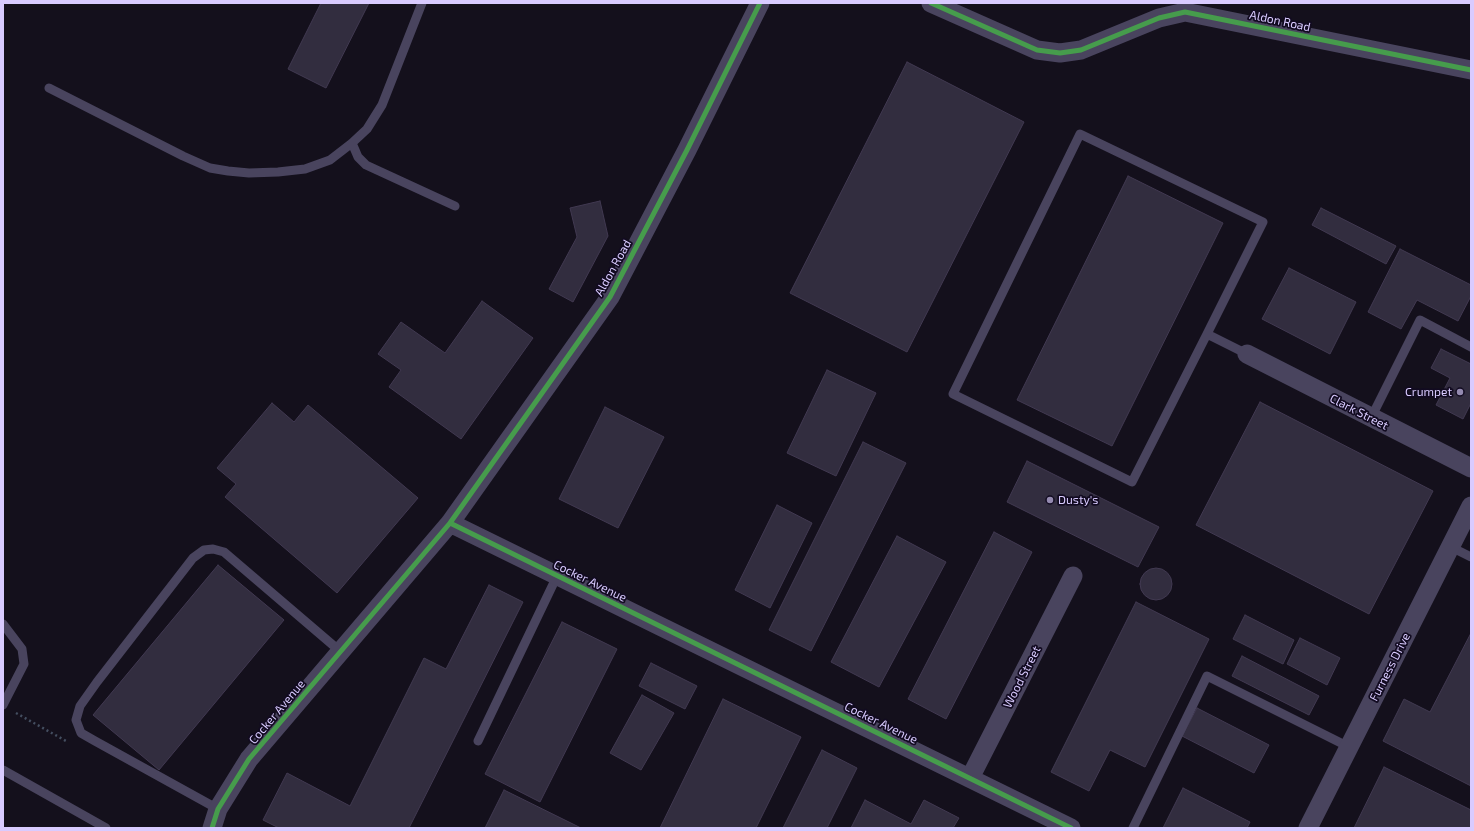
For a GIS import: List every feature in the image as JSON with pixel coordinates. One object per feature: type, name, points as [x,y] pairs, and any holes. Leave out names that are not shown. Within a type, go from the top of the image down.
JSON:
[{"type":"street","name":"Aldon Road","points":[[450,523],[610,297],[687,150],[760,3]]},
{"type":"street","name":"Aldon Road","points":[[931,3],[1037,50],[1060,53],[1081,50],[1159,18],[1185,12],[1471,70]]},
{"type":"street","name":"Clark Street","points":[[1247,354],[1371,418],[1471,467]]},
{"type":"street","name":"Furness Drive","points":[[1308,828],[1471,506]]},
{"type":"street","name":"Cocker Avenue","points":[[212,828],[218,809],[249,759],[450,523],[1071,828]]},
{"type":"street","name":"Wood Street","points":[[970,778],[1073,576]]},
{"type":"lane","points":[[49,88],[210,168],[249,173],[278,172],[306,168],[330,160],[367,129],[382,105],[422,3]]},
{"type":"lane","points":[[1080,134],[1263,222],[1207,334],[1132,482],[953,394],[1080,134]]},
{"type":"lane","points":[[352,143],[358,157],[366,165],[456,206]]},
{"type":"lane","points":[[1371,418],[1420,320],[1471,347]]},
{"type":"lane","points":[[1207,334],[1247,354]]},
{"type":"lane","points":[[1451,547],[1471,558]]},
{"type":"lane","points":[[218,809],[95,742],[81,733],[76,720],[80,706],[97,682],[193,558],[204,550],[213,548],[224,552],[341,652]]},
{"type":"lane","points":[[478,741],[557,576]]},
{"type":"lane","points":[[3,624],[22,649],[24,664],[3,705]]},
{"type":"lane","points":[[1133,828],[1207,676],[1349,747]]},
{"type":"lane","points":[[3,770],[106,828]]},
{"type":"building","points":[[321,3],[369,3],[326,88],[288,69]]},
{"type":"building","points":[[907,62],[1024,122],[907,352],[790,293]]},
{"type":"building","points":[[1128,176],[1223,223],[1112,446],[1017,400]]},
{"type":"building","points":[[600,201],[608,236],[573,302],[549,289],[577,237],[570,208]]},
{"type":"building","points":[[1321,208],[1396,246],[1386,264],[1312,225]]},
{"type":"building","points":[[1400,249],[1471,285],[1471,296],[1458,321],[1417,300],[1401,329],[1368,312]]},
{"type":"building","points":[[1289,268],[1356,302],[1330,354],[1262,319]]},
{"type":"building","points":[[482,301],[533,338],[461,439],[389,387],[401,370],[378,354],[401,322],[445,353]]},
{"type":"building","points":[[1441,349],[1471,364],[1471,403],[1463,419],[1436,405],[1450,378],[1431,368]]},
{"type":"building","points":[[827,370],[876,393],[836,476],[787,453]]},
{"type":"building","points":[[1260,402],[1433,491],[1369,614],[1196,525]]},
{"type":"building","points":[[272,403],[294,422],[308,405],[418,498],[337,593],[225,497],[236,484],[217,468]]},
{"type":"building","points":[[605,407],[664,437],[618,528],[559,499]]},
{"type":"building","points":[[863,442],[906,463],[811,651],[769,630]]},
{"type":"building","points":[[1027,461],[1159,527],[1138,567],[1007,502]]},
{"type":"building","points":[[777,505],[812,523],[770,608],[735,590]]},
{"type":"building","points":[[994,532],[1032,552],[946,719],[908,699]]},
{"type":"building","points":[[897,536],[946,562],[879,687],[831,662]]},
{"type":"building","points":[[218,565],[284,620],[159,770],[93,715]]},
{"type":"building","points":[[1153,568],[1159,568],[1168,572],[1172,584],[1168,596],[1159,600],[1153,600],[1144,596],[1140,587],[1140,581],[1144,572]]},
{"type":"building","points":[[489,585],[523,602],[409,828],[279,828],[263,820],[287,773],[350,806],[424,658],[446,669]]},
{"type":"building","points":[[1136,602],[1209,639],[1145,767],[1110,750],[1089,791],[1051,772]]},
{"type":"building","points":[[1245,615],[1294,640],[1283,664],[1233,639]]},
{"type":"building","points":[[562,622],[617,649],[540,802],[485,774]]},
{"type":"building","points":[[1471,633],[1471,786],[1383,741],[1404,699],[1430,712]]},
{"type":"building","points":[[1300,638],[1340,658],[1327,685],[1287,664]]},
{"type":"building","points":[[1242,656],[1319,696],[1309,715],[1232,676]]},
{"type":"building","points":[[651,663],[697,686],[685,709],[639,686]]},
{"type":"building","points":[[642,695],[674,713],[641,770],[610,753]]},
{"type":"building","points":[[723,699],[801,737],[756,828],[660,828]]},
{"type":"building","points":[[1197,708],[1269,745],[1254,773],[1182,736]]},
{"type":"building","points":[[822,750],[857,768],[827,828],[783,828]]},
{"type":"building","points":[[1384,767],[1471,810],[1471,828],[1354,828]]},
{"type":"building","points":[[1183,788],[1250,822],[1247,828],[1163,828]]},
{"type":"building","points":[[504,790],[581,828],[485,828]]},
{"type":"building","points":[[865,800],[911,824],[924,800],[959,818],[953,828],[851,828]]},
{"type":"cycle path","points":[[212,828],[218,809],[249,759],[450,523],[610,297],[687,150],[760,3]]},
{"type":"cycle path","points":[[931,3],[1037,50],[1060,53],[1081,50],[1159,18],[1185,12],[1471,70]]},
{"type":"cycle path","points":[[450,523],[1071,828]]},
{"type":"place","name":"Crumpet","points":[[1460,392]]},
{"type":"place","name":"Dusty's","points":[[1050,500]]}]
